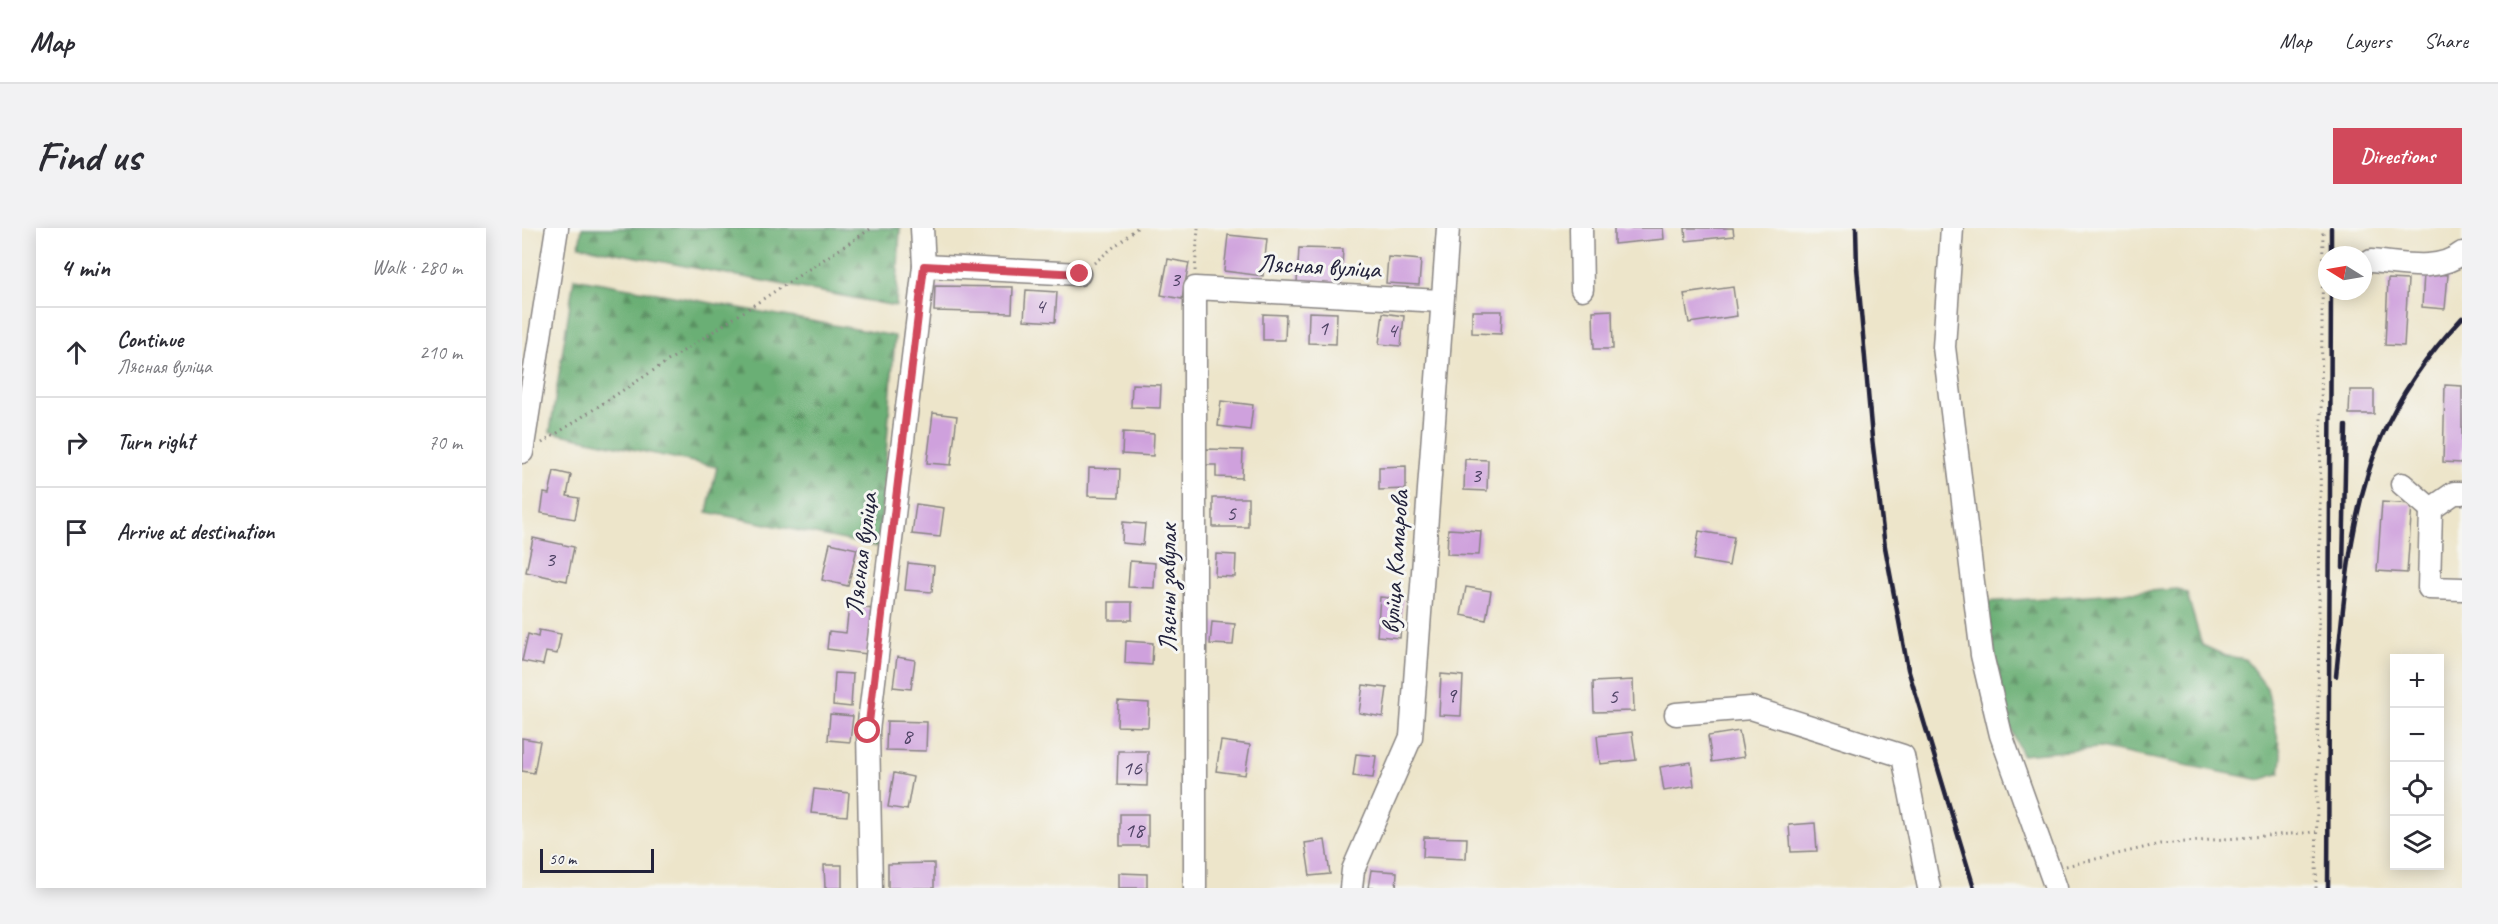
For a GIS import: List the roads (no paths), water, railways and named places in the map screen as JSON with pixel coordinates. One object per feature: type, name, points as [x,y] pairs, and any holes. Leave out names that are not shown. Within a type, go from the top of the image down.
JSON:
[{"type":"street","points":[[532,447],[557,228]]},
{"type":"street","name":"Лясная вуліца","points":[[871,888],[868,731],[924,266],[922,228]]},
{"type":"street","name":"вуліца Камарова","points":[[1351,888],[1353,870],[1411,737],[1448,228]]},
{"type":"street","points":[[1581,228],[1582,288]]},
{"type":"street","points":[[1952,228],[1944,347],[1982,655],[2001,735],[2053,879]]},
{"type":"street","points":[[2372,261],[2439,265],[2451,262],[2462,253]]},
{"type":"street","points":[[924,266],[1080,274]]},
{"type":"street","name":"Лясная вуліца","points":[[1195,288],[1441,301]]},
{"type":"street","name":"Лясны завулак","points":[[1195,288],[1195,888]]},
{"type":"street","points":[[2402,484],[2431,509]]},
{"type":"street","points":[[2431,509],[2454,493],[2462,493]]},
{"type":"street","points":[[2431,509],[2429,588],[2462,589]]},
{"type":"street","points":[[1676,714],[1751,708],[1903,756],[1929,888]]},
{"type":"railway","points":[[1856,228],[1857,267],[1872,438],[1885,547],[1908,669],[1974,888]]},
{"type":"railway","points":[[2331,228],[2331,246]]},
{"type":"railway","points":[[2328,888],[2331,300]]},
{"type":"railway","points":[[2336,676],[2350,555],[2355,524],[2370,465],[2406,390],[2438,345],[2462,318]]},
{"type":"railway","points":[[2343,568],[2346,426]]}]
